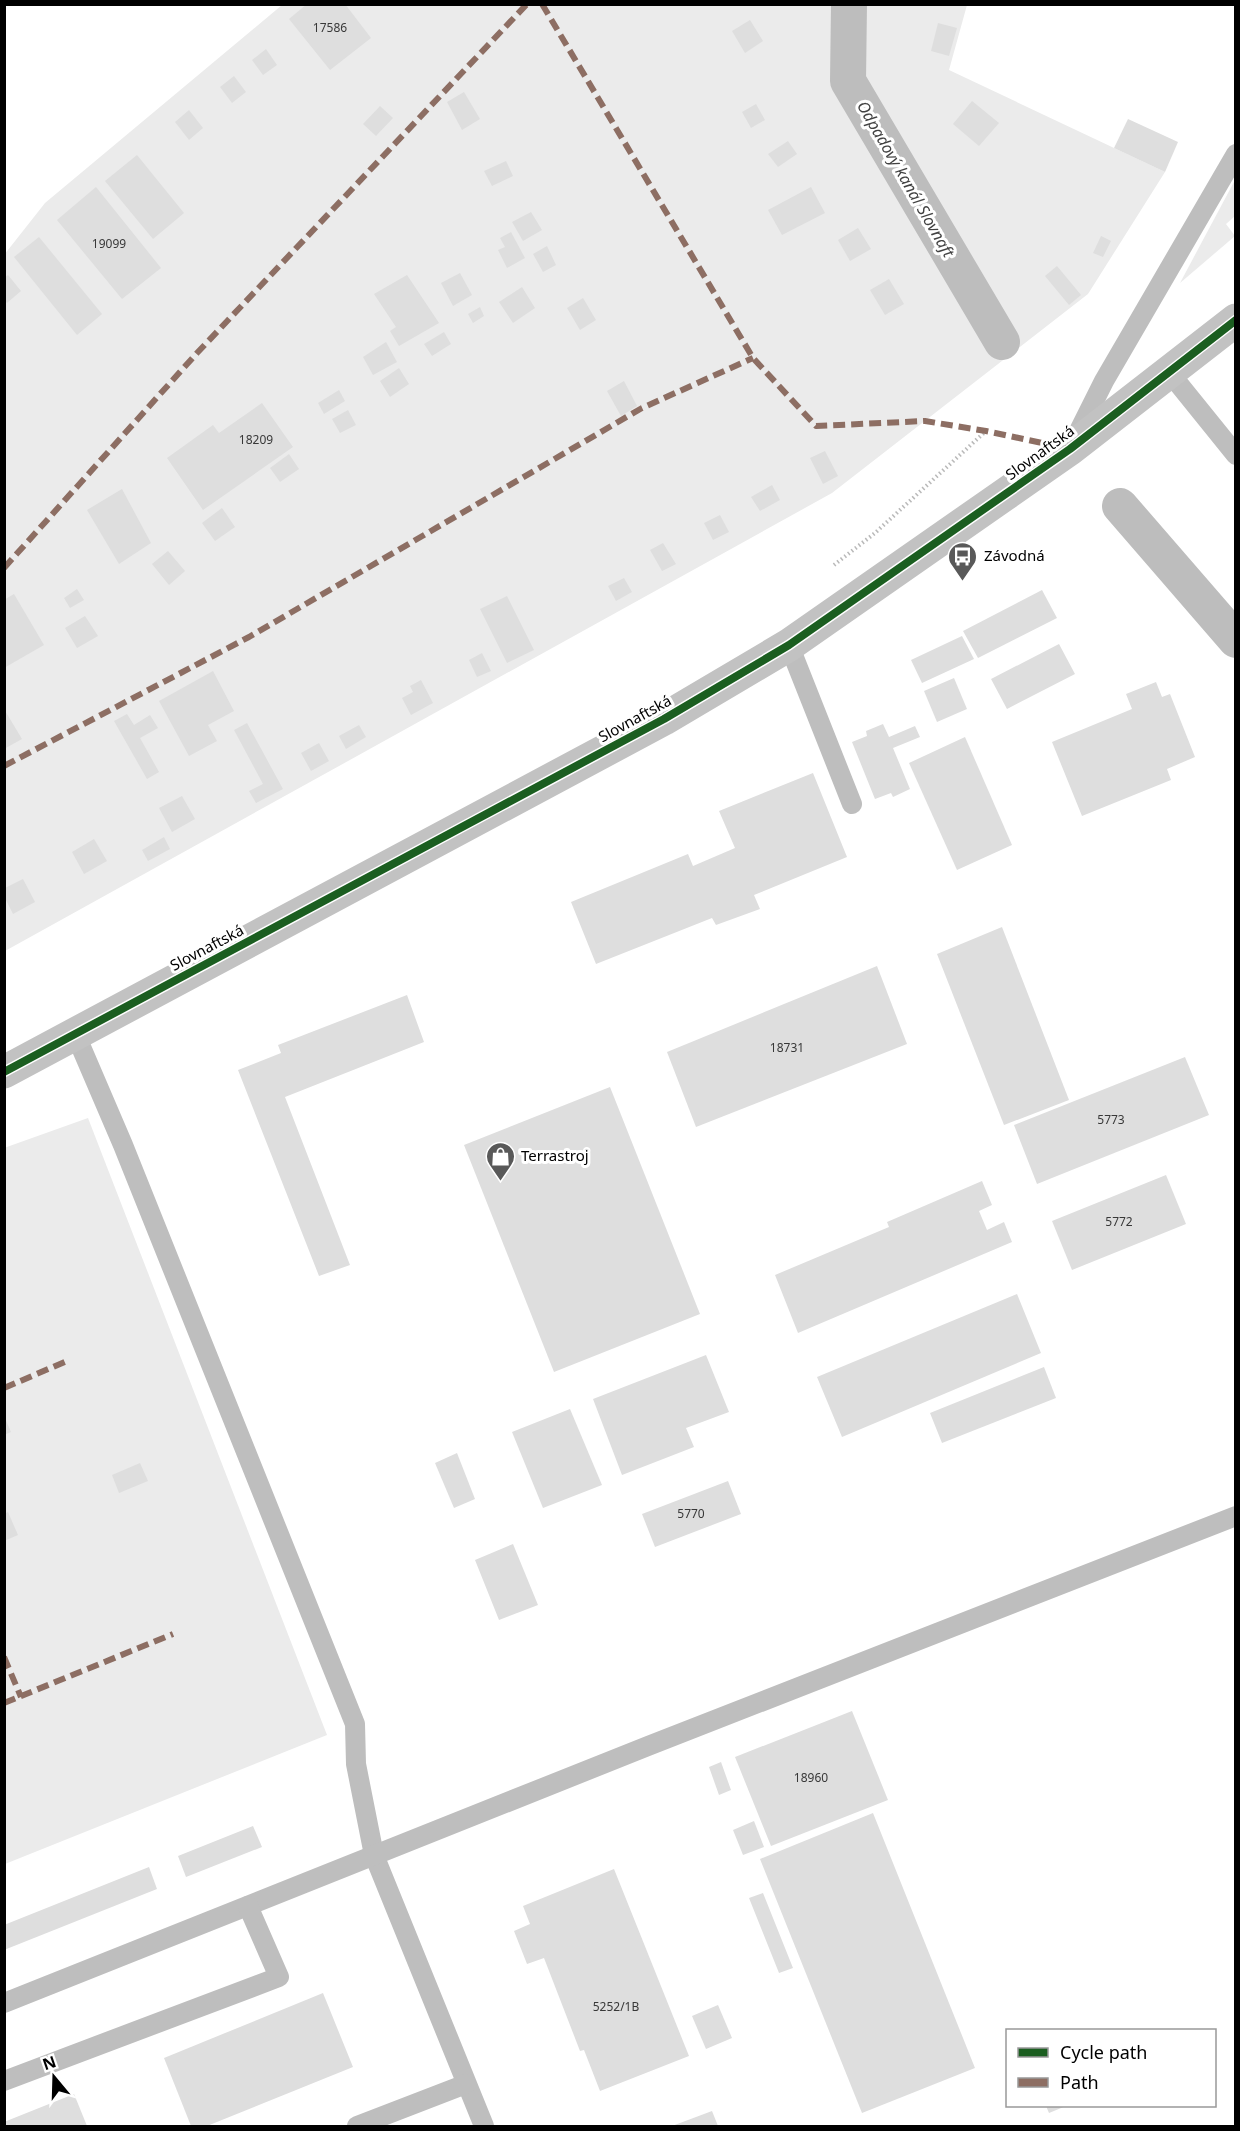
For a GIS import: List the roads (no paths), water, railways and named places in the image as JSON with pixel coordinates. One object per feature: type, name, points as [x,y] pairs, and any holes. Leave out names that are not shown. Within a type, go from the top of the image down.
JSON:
[{"type":"main road","name":"Slovnaftská","points":[[4,1072],[664,719],[789,645],[1070,449],[1236,320]]},
{"type":"lane","points":[[1070,449],[1104,381],[1236,154]]},
{"type":"lane","points":[[1169,372],[1236,455]]},
{"type":"lane","points":[[789,645],[852,804]]},
{"type":"lane","points":[[75,1033],[123,1145],[355,1724],[356,1764],[374,1855],[484,2127]]},
{"type":"lane","points":[[4,2003],[1236,1516]]},
{"type":"lane","points":[[4,2081],[279,1977],[248,1906]]},
{"type":"lane","points":[[357,2127],[466,2084]]},
{"type":"waterway","name":"Odpadový kanál Slovnaft","points":[[849,4],[848,81],[1002,342]]},
{"type":"waterway","name":"Odpadový kanál Slovnaft","points":[[1120,506],[1236,640]]},
{"type":"place","name":"Závodná","points":[[963,582]]},
{"type":"place","name":"Terrastroj","points":[[500,1182]]}]
